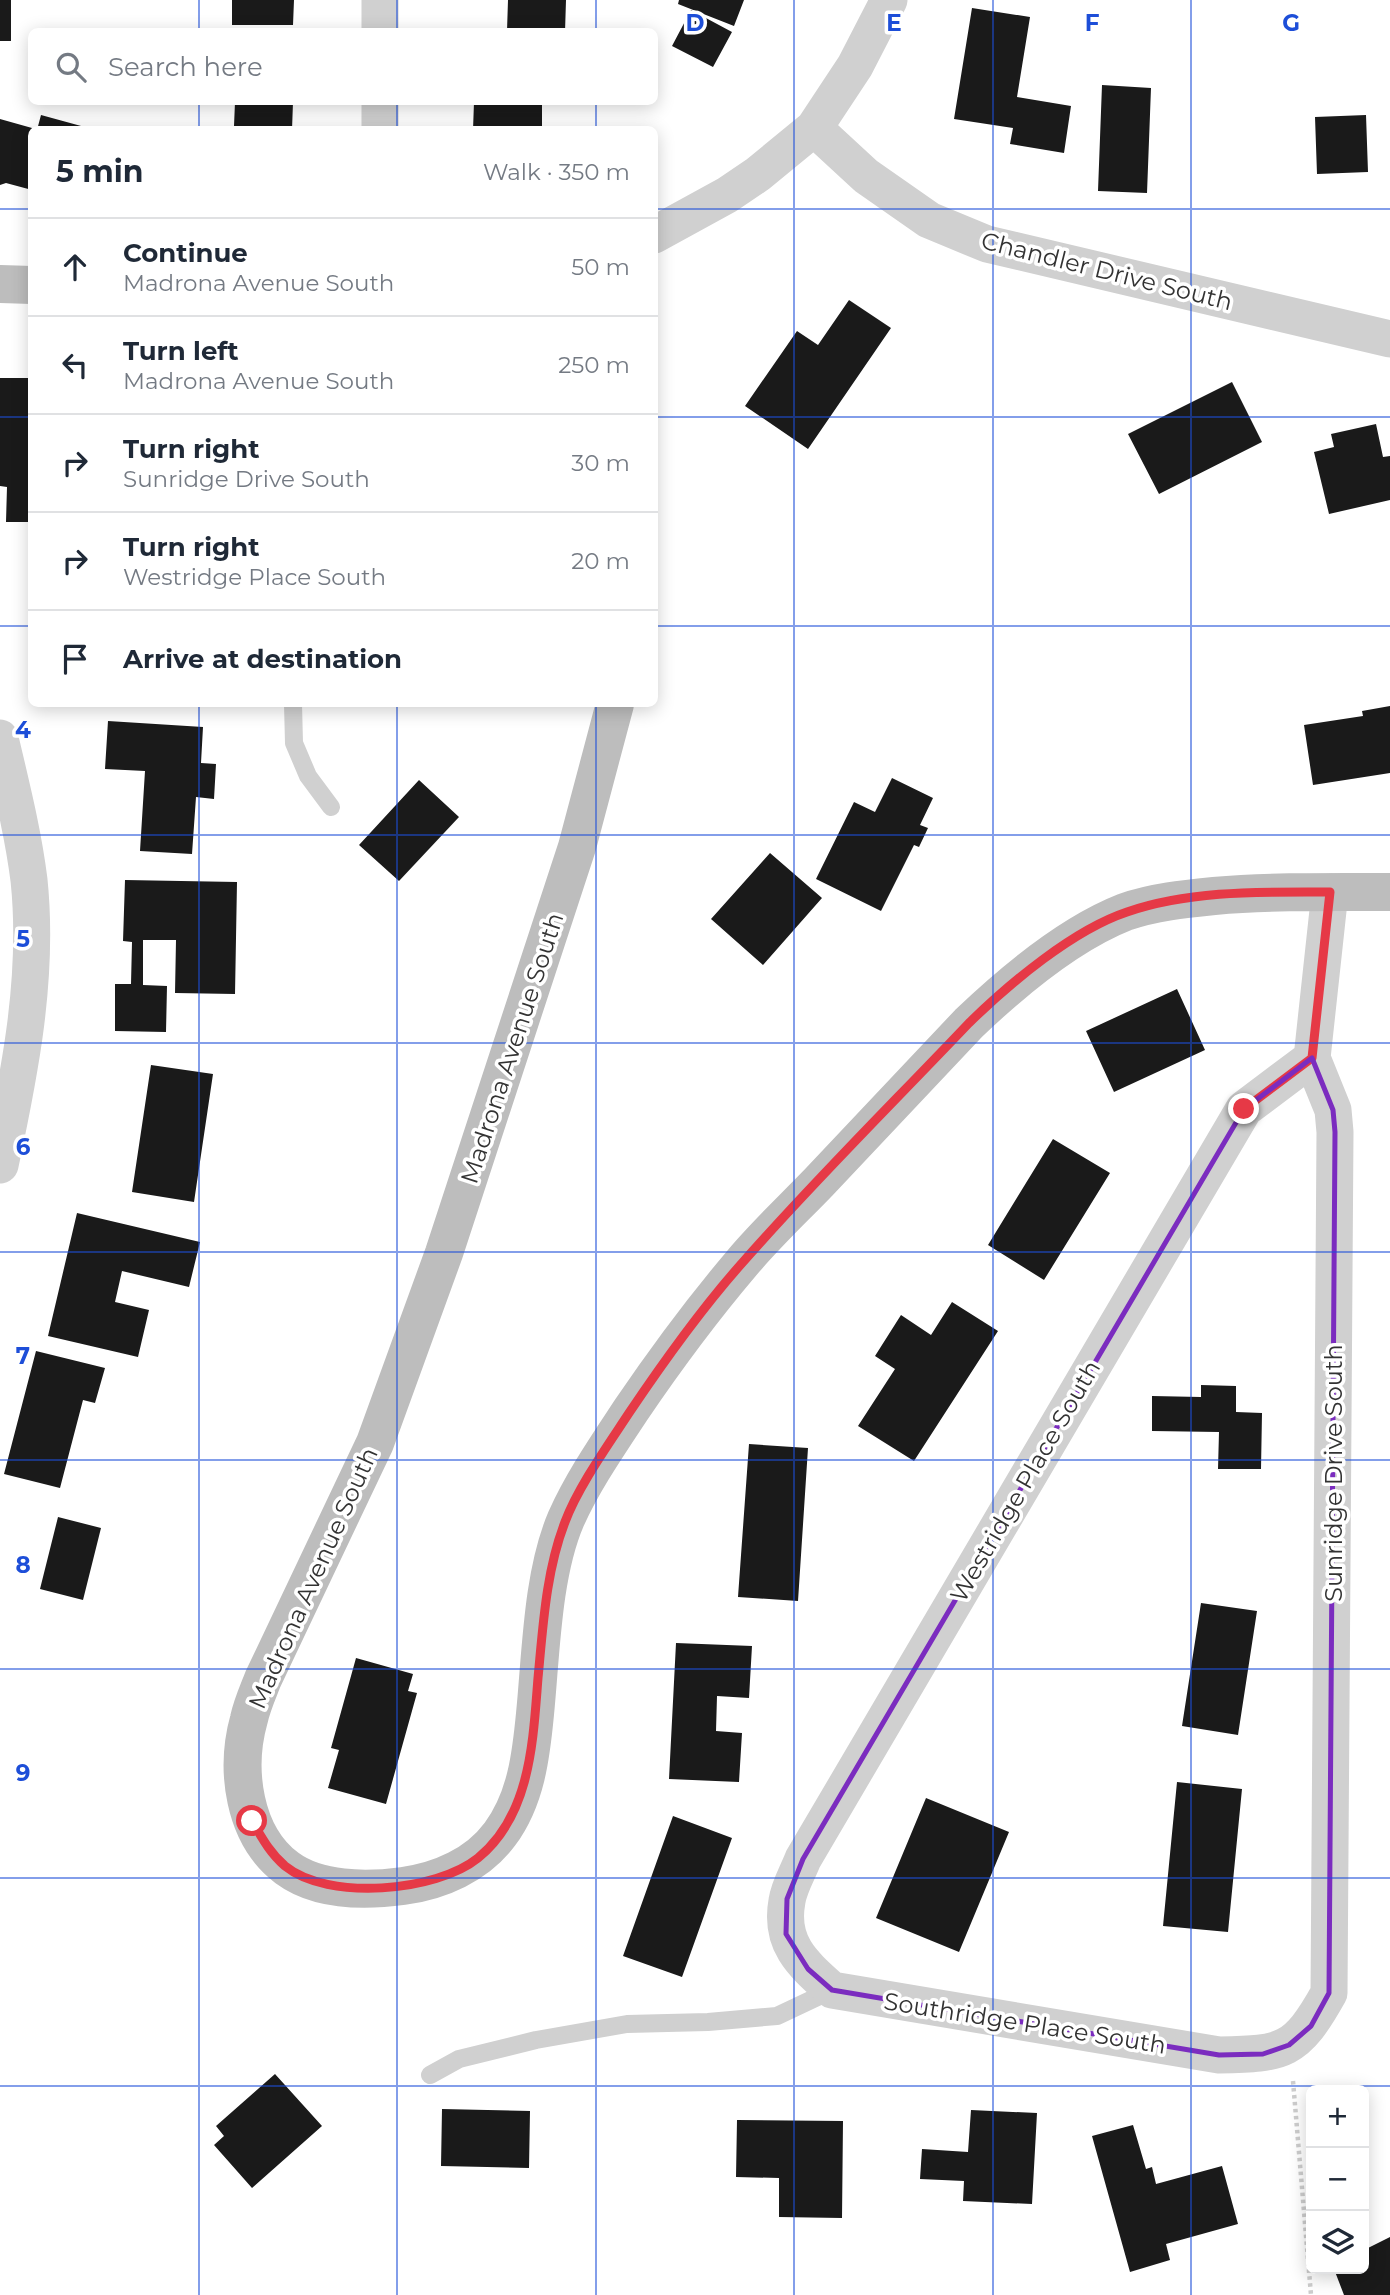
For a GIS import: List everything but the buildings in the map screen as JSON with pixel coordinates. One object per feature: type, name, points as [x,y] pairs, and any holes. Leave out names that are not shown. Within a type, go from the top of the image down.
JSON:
[{"type":"main road","points":[[0,285],[28,285]]},
{"type":"main road","name":"Madrona Avenue South","points":[[614,707],[577,847],[444,1253],[375,1443],[263,1679],[248,1720],[243,1754],[244,1789],[252,1821],[267,1848],[287,1868],[311,1880],[376,1889],[412,1885],[453,1872],[477,1859],[499,1835],[524,1786],[531,1754],[552,1563],[566,1520],[604,1451],[661,1365],[742,1263],[969,1023],[1003,991],[1076,937],[1125,912],[1173,900],[1259,892],[1390,892]]},
{"type":"street","points":[[380,0],[380,28]]},
{"type":"street","points":[[658,232],[727,195],[758,174],[814,128],[855,66],[889,0]]},
{"type":"street","points":[[380,105],[380,126]]},
{"type":"street","name":"Chandler Drive South","points":[[814,128],[866,176],[929,220],[987,244],[1390,339]]},
{"type":"street","points":[[0,738],[18,815],[29,881],[31,967],[24,1043],[0,1166]]},
{"type":"street","name":"Sunridge Drive South","points":[[1289,2045],[1311,2026],[1329,1993],[1335,1132],[1333,1110],[1312,1058],[1330,892]]},
{"type":"street","name":"Westridge Place South","points":[[832,1990],[808,1969],[786,1934],[787,1899],[803,1859],[1244,1109],[1312,1058]]},
{"type":"street","name":"Southridge Place South","points":[[832,1990],[1219,2055],[1263,2054],[1289,2045]]},
{"type":"lane","points":[[293,707],[294,743],[308,776],[331,807]]},
{"type":"lane","points":[[430,2075],[459,2059],[537,2040],[627,2024],[708,2022],[776,2016],[832,1990]]},
{"type":"path","points":[[1289,2045],[1311,2295]]},
{"type":"highlighted area","points":[[1312,1058],[1333,1110],[1335,1132],[1329,1993],[1311,2026],[1289,2045],[1263,2054],[1219,2055],[832,1990],[808,1969],[786,1934],[787,1899],[803,1859],[1244,1109]]},
{"type":"route","points":[[252,1821],[267,1848],[287,1868],[311,1880],[342,1886],[376,1889],[412,1885],[453,1872],[477,1859],[499,1835],[524,1786],[531,1754],[552,1563],[566,1520],[604,1451],[661,1365],[742,1263],[969,1023],[1003,991],[1076,937],[1125,912],[1173,900],[1259,892],[1330,892],[1312,1058],[1244,1109]]}]
